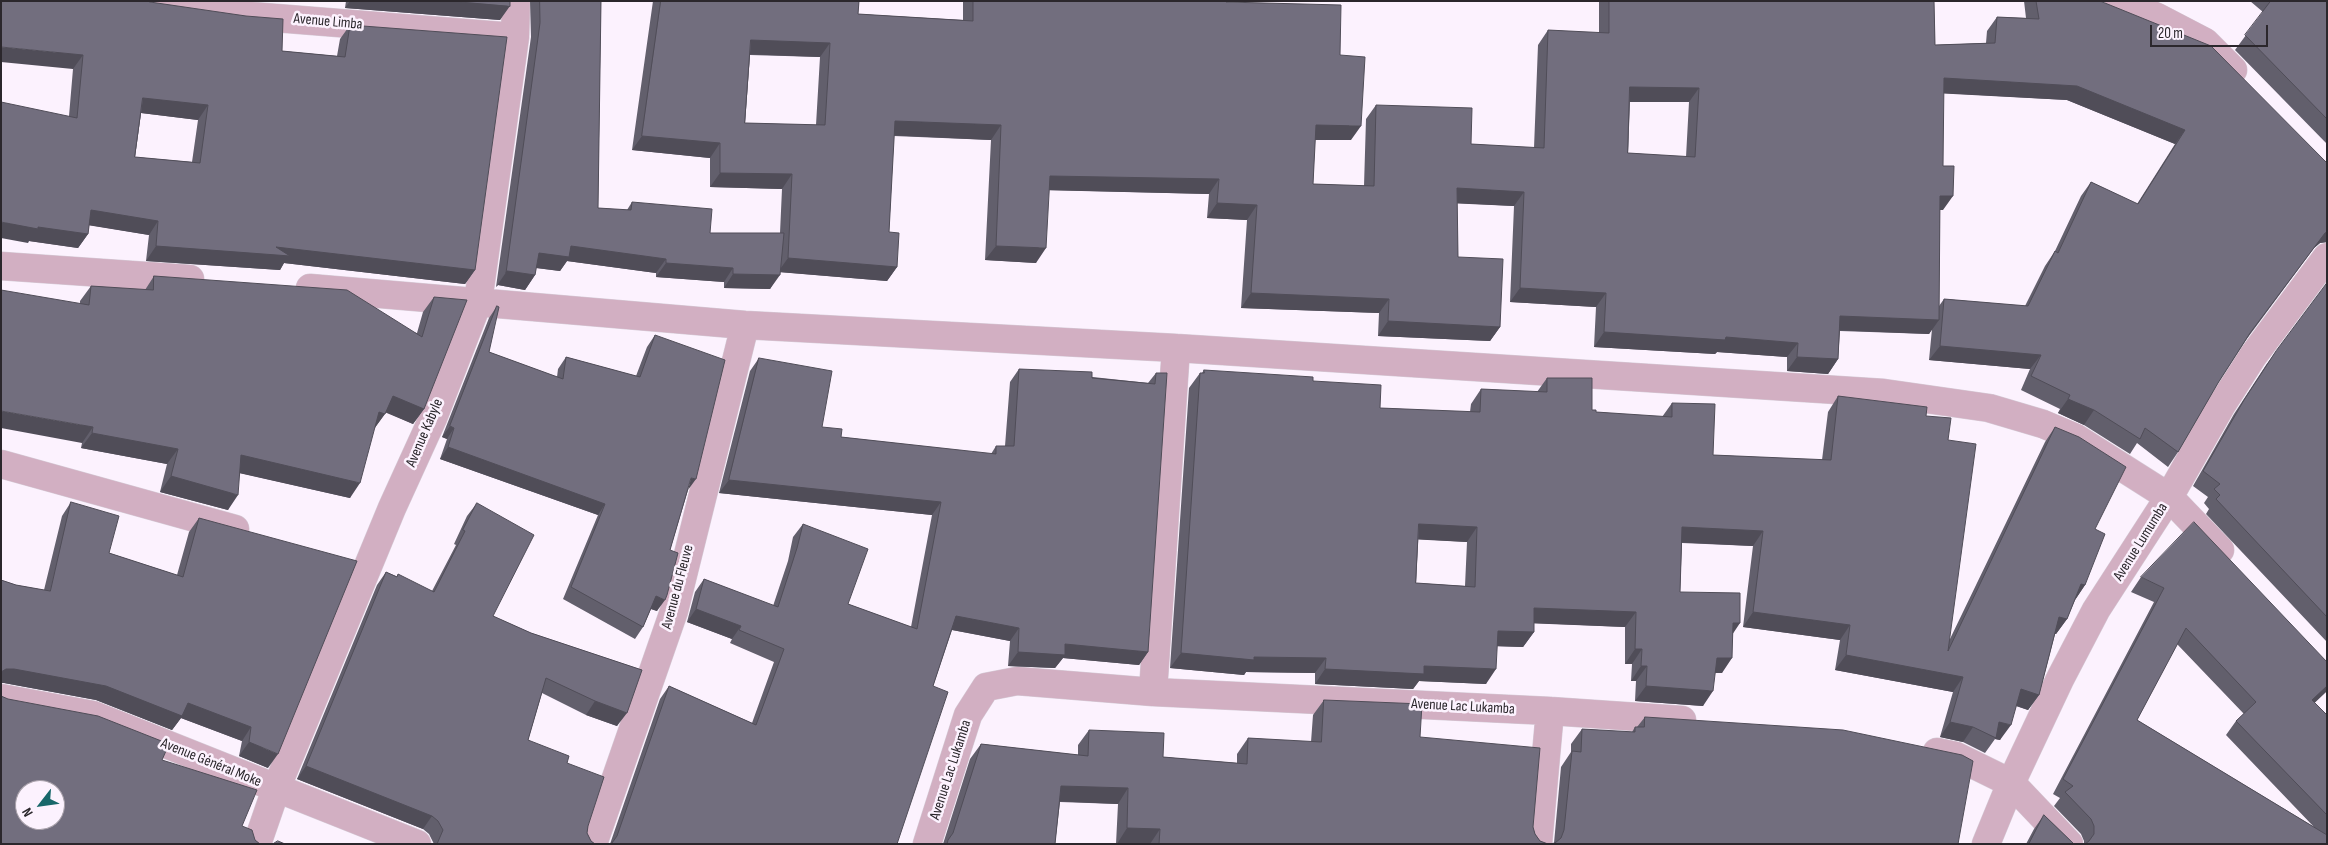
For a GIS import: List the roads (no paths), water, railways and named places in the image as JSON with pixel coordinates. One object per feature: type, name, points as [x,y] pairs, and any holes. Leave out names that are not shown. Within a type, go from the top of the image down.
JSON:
[{"type":"street","name":"Avenue Limba","points":[[142,1],[238,15],[515,37]]},
{"type":"street","name":"Avenue Kabyle","points":[[257,844],[276,789],[432,418],[478,302],[515,37],[516,1]]},
{"type":"street","points":[[2119,1],[2164,20],[2205,42],[2252,90]]},
{"type":"street","name":"Avenue Lumumba","points":[[1986,844],[2010,783],[2060,679],[2096,610],[2170,497],[2216,414],[2253,356],[2327,257]]},
{"type":"street","points":[[1,266],[218,281]]},
{"type":"street","points":[[287,286],[744,325],[1176,348],[1884,393],[1990,408],[2043,424],[2076,438],[2170,497],[2238,570]]},
{"type":"street","name":"Avenue du Fleuve","points":[[593,844],[674,610],[744,325]]},
{"type":"street","points":[[1153,692],[1176,348]]},
{"type":"street","points":[[1,464],[254,534]]},
{"type":"street","points":[[340,558],[369,565]]},
{"type":"street","name":"Avenue Lac Lukamba","points":[[927,844],[968,715],[986,687],[1017,681],[1153,692],[1550,711],[1706,722]]},
{"type":"street","name":"Avenue Général Moke","points":[[1,698],[93,715],[417,844]]},
{"type":"street","points":[[1538,844],[1550,711]]},
{"type":"street","points":[[1909,746],[1956,756],[2010,783],[2069,844]]}]
